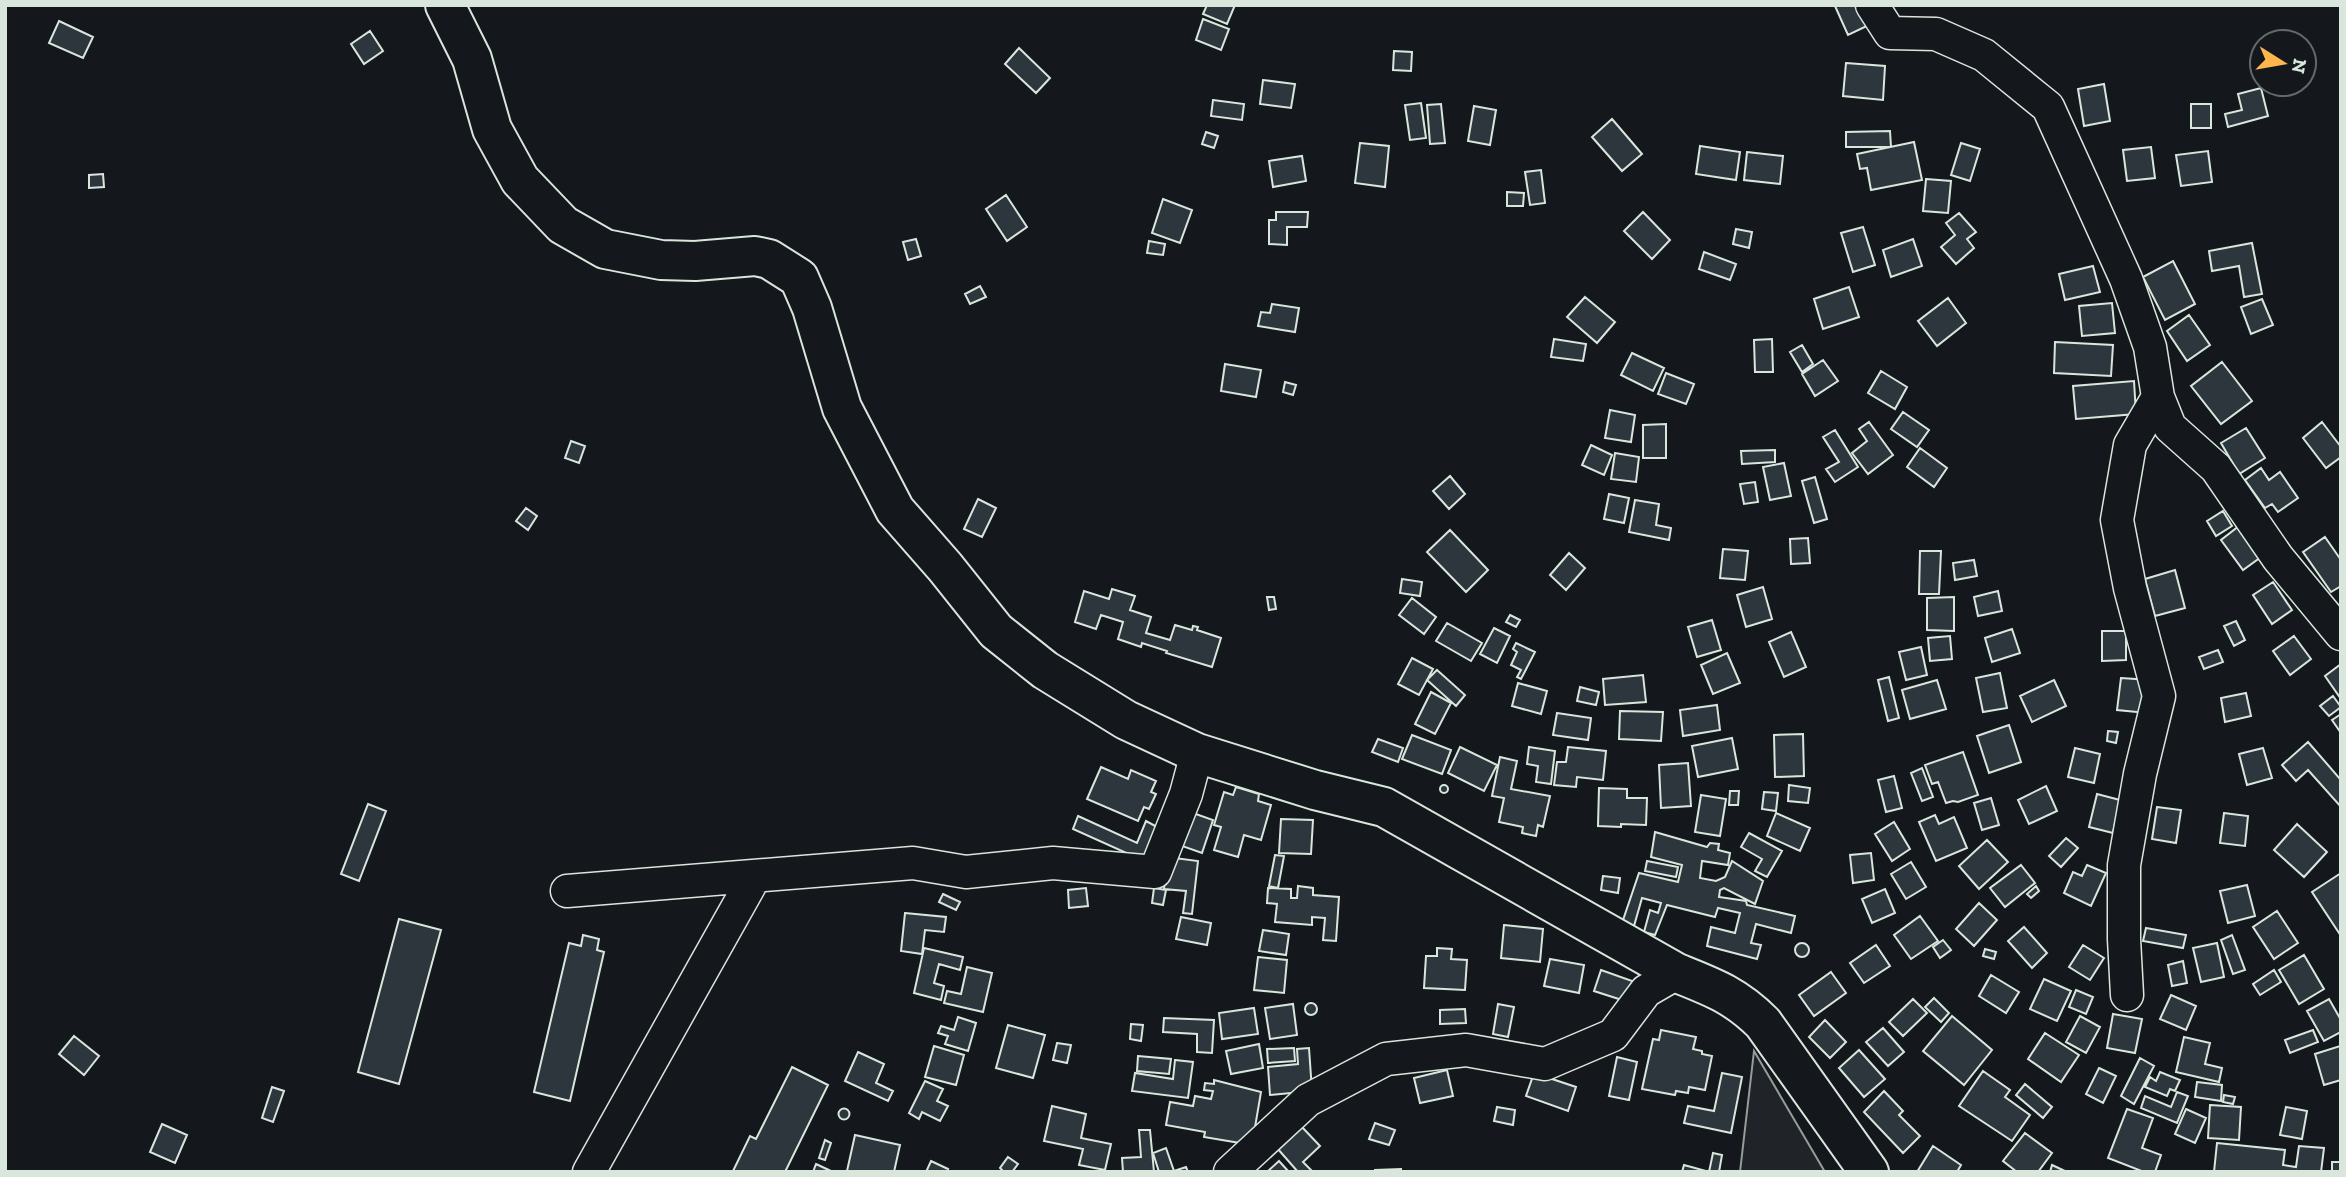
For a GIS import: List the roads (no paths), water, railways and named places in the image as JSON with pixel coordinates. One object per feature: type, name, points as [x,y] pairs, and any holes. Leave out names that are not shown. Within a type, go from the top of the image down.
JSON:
[{"type":"main road","points":[[445,5],[472,59],[492,129],[520,180],[563,225],[605,249],[661,260],[695,261],[755,256],[769,259],[799,278],[812,308],[842,408],[876,476],[895,510],[996,631],[1045,670],[1115,713],[1197,753],[1315,790],[1384,807],[1677,973],[1727,993],[1763,1023],[1869,1172]]},
{"type":"street","points":[[1872,5],[1891,33],[1936,34],[1984,55],[2048,107],[2126,279],[2150,347],[2158,397],[2170,427],[2216,468],[2278,558],[2341,634]]},
{"type":"street","points":[[2127,995],[2124,865],[2140,774],[2159,696],[2130,588],[2118,520],[2130,445],[2158,397]]},
{"type":"street","points":[[567,891],[913,863],[966,872],[1053,863],[1154,872],[1186,794],[1197,753]]},
{"type":"street","points":[[589,1172],[755,876]]},
{"type":"street","points":[[1230,1172],[1308,1100],[1386,1059],[1466,1050],[1545,1064],[1613,1035],[1646,991],[1677,973]]}]
